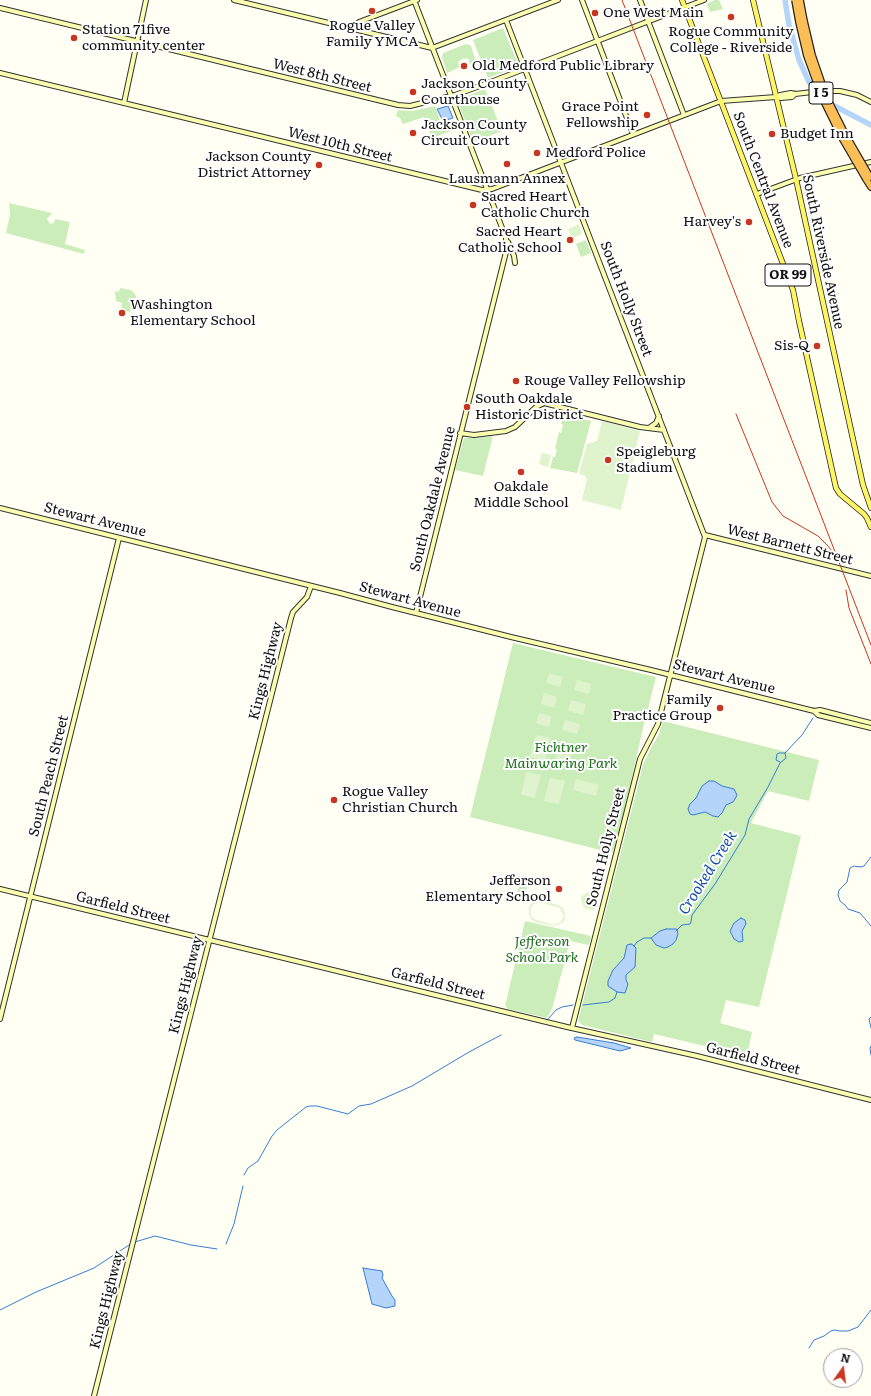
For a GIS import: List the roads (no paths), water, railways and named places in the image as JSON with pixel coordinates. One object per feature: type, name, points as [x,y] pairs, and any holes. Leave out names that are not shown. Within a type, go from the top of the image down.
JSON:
[{"type":"highway","name":"I 5","points":[[795,0],[807,56],[822,97],[841,136],[869,178]]},
{"type":"highway","name":"I 5","points":[[800,0],[812,55],[826,96],[869,178],[871,187]]},
{"type":"main road","name":"South Central Avenue","points":[[682,0],[795,295],[799,321],[836,488],[840,494],[860,511],[871,527]]},
{"type":"main road","name":"South Riverside Avenue","points":[[753,0],[796,179],[863,485],[871,508]]},
{"type":"main road","points":[[860,511],[866,511],[869,501]]},
{"type":"street","points":[[124,103],[146,0]]},
{"type":"street","points":[[234,0],[432,48],[558,0]]},
{"type":"street","points":[[351,28],[359,22],[415,0]]},
{"type":"street","name":"South Oakdale Avenue","points":[[415,0],[432,48],[506,238],[507,248],[416,613]]},
{"type":"street","points":[[582,0],[633,134]]},
{"type":"street","points":[[640,0],[684,115]]},
{"type":"street","name":"West 8th Street","points":[[0,8],[402,106],[418,105],[451,96],[704,0]]},
{"type":"street","name":"South Holly Street","points":[[506,20],[705,535],[658,724],[640,759],[572,1028]]},
{"type":"street","name":"West 10th Street","points":[[0,73],[471,188],[487,190],[721,101],[792,97],[795,94],[835,90],[852,93],[871,102]]},
{"type":"street","points":[[757,194],[796,179],[871,162]]},
{"type":"street","points":[[506,238],[513,252],[515,263]]},
{"type":"street","points":[[460,433],[474,435],[506,431],[515,427],[536,407],[544,403],[649,428],[664,430]]},
{"type":"street","points":[[649,428],[656,423],[659,416]]},
{"type":"street","name":"Stewart Avenue","points":[[0,508],[416,613],[814,711],[820,710],[871,723]]},
{"type":"street","name":"West Barnett Street","points":[[705,535],[871,576]]},
{"type":"street","name":"South Peach Street","points":[[0,1020],[119,538]]},
{"type":"street","name":"Kings Highway","points":[[94,1396],[291,618],[293,612],[307,596],[311,586]]},
{"type":"street","name":"Stewart Avenue","points":[[814,711],[818,715],[871,728]]},
{"type":"street","points":[[834,719],[837,717],[853,721],[863,721]]},
{"type":"street","name":"Garfield Street","points":[[0,889],[572,1028],[697,1056],[871,1100]]},
{"type":"water","points":[[448,106],[453,118],[443,121],[437,109]]},
{"type":"water","points":[[709,781],[714,781],[722,786],[734,789],[737,795],[735,799],[733,802],[726,805],[718,817],[705,812],[693,815],[690,814],[688,809],[690,804],[696,798],[702,786]]},
{"type":"water","points":[[741,918],[745,920],[746,924],[742,931],[743,941],[739,942],[734,939],[730,931],[734,923]]},
{"type":"water","points":[[666,929],[677,929],[678,934],[673,944],[664,948],[656,945],[651,938],[660,931]]},
{"type":"water","points":[[631,944],[636,948],[635,967],[626,975],[628,984],[625,993],[617,992],[608,986],[608,981],[613,970],[624,958],[627,945]]},
{"type":"water","points":[[577,1037],[614,1043],[631,1048],[620,1051],[575,1040],[574,1038]]},
{"type":"water","points":[[363,1268],[382,1271],[382,1278],[395,1300],[395,1306],[386,1308],[372,1304]]},
{"type":"waterway","points":[[785,0],[789,25],[799,60],[809,82],[819,95]]},
{"type":"waterway","points":[[827,102],[871,125]]},
{"type":"waterway","name":"Crooked Creek","points":[[676,931],[682,925],[690,924],[692,915],[715,884],[745,835],[749,819],[780,763],[786,758],[785,753],[802,735],[813,718]]},
{"type":"waterway","name":"Crooked Creek","points":[[780,762],[776,760],[777,754],[785,753]]},
{"type":"waterway","points":[[871,857],[864,866],[854,866],[850,868],[847,882],[839,890],[838,895],[840,901],[848,909],[860,913],[871,926]]},
{"type":"waterway","name":"Crooked Creek","points":[[634,946],[637,942],[644,938],[651,938]]},
{"type":"waterway","name":"Crooked Creek","points":[[583,1005],[609,1002],[615,998],[617,992]]},
{"type":"waterway","points":[[548,1019],[556,1010],[573,1005]]},
{"type":"waterway","points":[[871,1017],[869,1019],[871,1028]]},
{"type":"waterway","points":[[244,1175],[248,1168],[258,1161],[277,1130],[306,1107],[317,1106],[348,1114],[359,1106],[371,1104],[412,1086],[501,1035]]},
{"type":"waterway","points":[[871,1046],[871,1055]]},
{"type":"waterway","points":[[226,1244],[234,1224],[243,1186]]},
{"type":"waterway","points":[[135,1242],[155,1236],[191,1245],[217,1249]]},
{"type":"waterway","points":[[0,1310],[36,1292],[94,1268],[129,1245]]},
{"type":"waterway","points":[[809,1348],[814,1340],[831,1331],[848,1331],[858,1327],[871,1310]]},
{"type":"railway","points":[[622,0],[871,645]]},
{"type":"railway","points":[[736,414],[772,502],[783,516],[818,536],[832,551]]},
{"type":"railway","points":[[846,590],[849,608],[871,664]]},
{"type":"place","name":"Rogue Valley Family YMCA","points":[[372,11]]},
{"type":"place","name":"One West Main","points":[[595,13]]},
{"type":"place","name":"Rogue Community College - Riverside","points":[[731,17]]},
{"type":"place","name":"Station 71five community center","points":[[74,38]]},
{"type":"place","name":"Old Medford Public Library","points":[[464,66]]},
{"type":"place","name":"Jackson County Courthouse","points":[[413,92]]},
{"type":"place","name":"Grace Point Fellowship","points":[[647,115]]},
{"type":"place","name":"Jackson County Circuit Court","points":[[413,133]]},
{"type":"place","name":"Budget Inn","points":[[772,134]]},
{"type":"place","name":"Medford Police","points":[[537,153]]},
{"type":"place","name":"Lausmann Annex","points":[[507,164]]},
{"type":"place","name":"Jackson County District Attorney","points":[[319,165]]},
{"type":"place","name":"Sacred Heart Catholic Church","points":[[473,205]]},
{"type":"place","name":"Harvey's","points":[[749,222]]},
{"type":"place","name":"Sacred Heart Catholic School","points":[[570,240]]},
{"type":"place","name":"Washington Elementary School","points":[[122,313]]},
{"type":"place","name":"Sis-Q","points":[[817,346]]},
{"type":"place","name":"Rouge Valley Fellowship","points":[[516,381]]},
{"type":"place","name":"South Oakdale Historic District","points":[[467,407]]},
{"type":"place","name":"Speigleburg Stadium","points":[[608,460]]},
{"type":"place","name":"Oakdale Middle School","points":[[521,472]]},
{"type":"place","name":"Family Practice Group","points":[[720,708]]},
{"type":"place","name":"Rogue Valley Christian Church","points":[[334,800]]},
{"type":"place","name":"Jefferson Elementary School","points":[[559,889]]},
{"type":"park label","name":"Fichtner Mainwaring Park","points":[[561,756]]},
{"type":"park label","name":"Jefferson School Park","points":[[542,950]]}]
